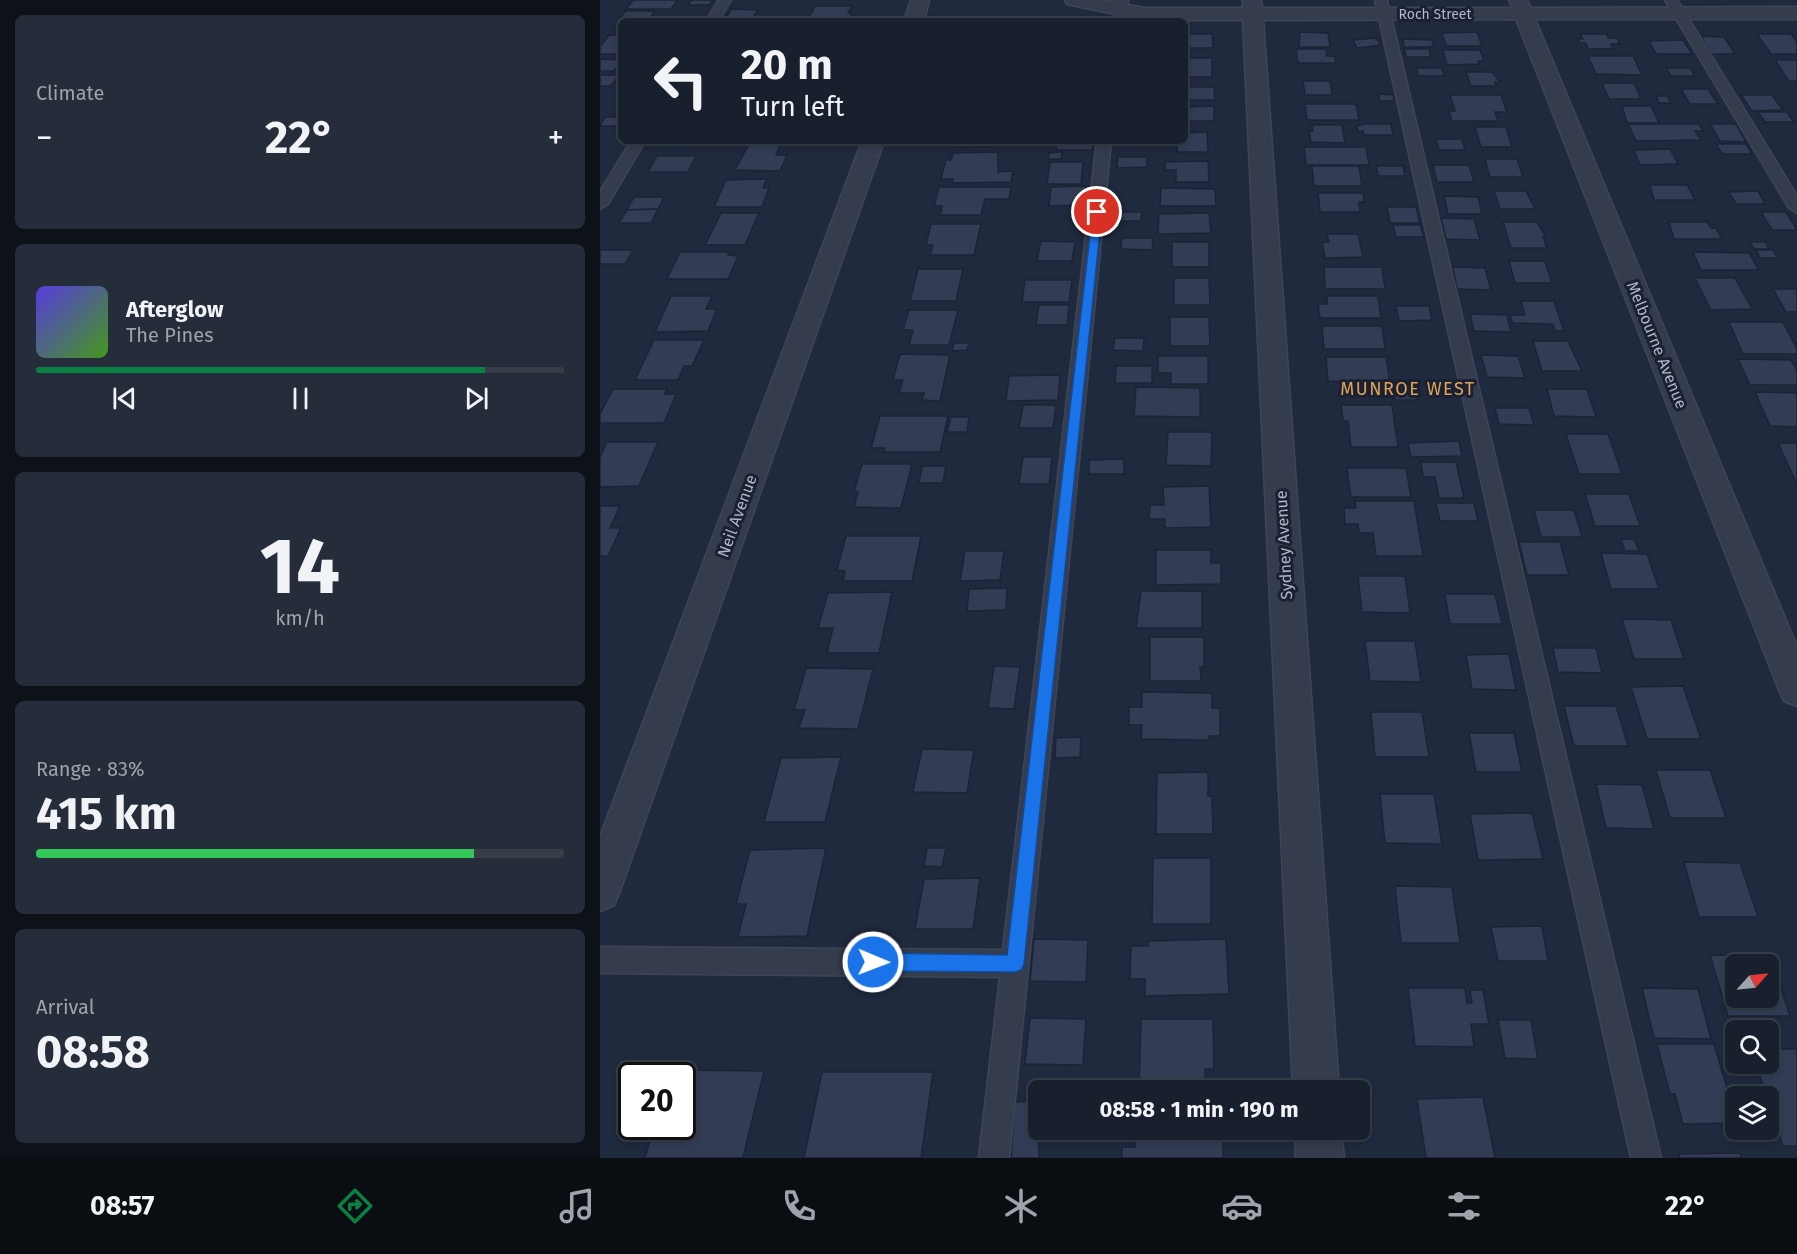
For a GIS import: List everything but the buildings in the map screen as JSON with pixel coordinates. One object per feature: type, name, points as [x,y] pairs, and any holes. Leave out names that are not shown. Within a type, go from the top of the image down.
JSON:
[{"type":"street","points":[[915,18],[920,0]]},
{"type":"street","name":"Roch Street","points":[[1074,0],[1144,14],[1252,7],[1675,7],[1797,13]]},
{"type":"street","name":"Sydney Avenue","points":[[1252,7],[1315,1080]]},
{"type":"street","name":"Melbourne Avenue","points":[[1520,7],[1797,690]]},
{"type":"street","name":"Neil Avenue","points":[[600,891],[872,144]]},
{"type":"street","points":[[1319,1140],[1320,1158]]},
{"type":"lane","points":[[714,18],[725,0]]},
{"type":"lane","points":[[1383,7],[1646,1158]]},
{"type":"lane","points":[[1675,7],[1797,208]]},
{"type":"lane","points":[[600,204],[636,144]]},
{"type":"lane","points":[[994,1158],[1104,144]]},
{"type":"lane","points":[[600,960],[1015,964]]},
{"type":"district","name":"MUNROE WEST","points":[[1408,389]]},
{"type":"route","points":[[873,962],[1015,964],[1097,212]]}]
